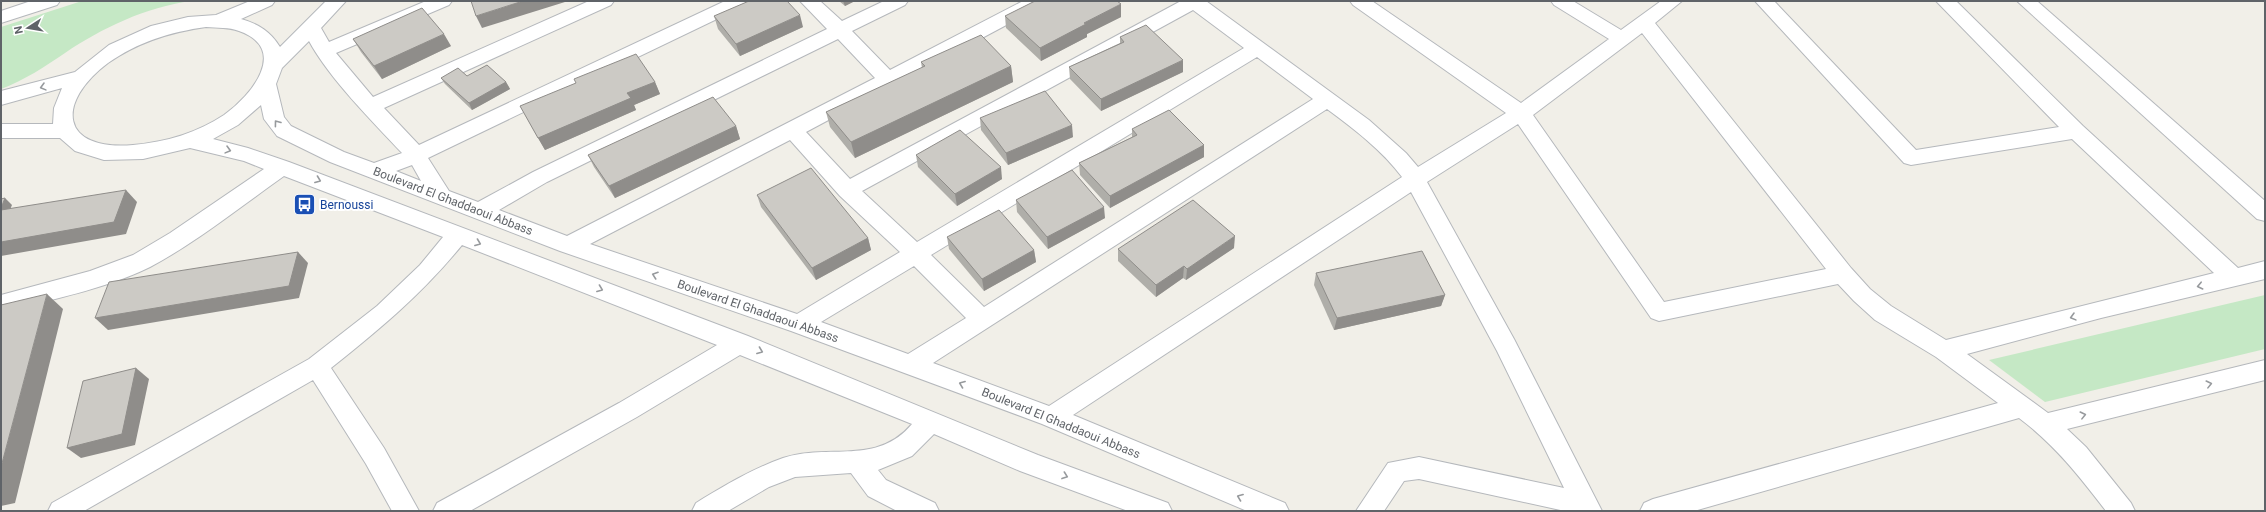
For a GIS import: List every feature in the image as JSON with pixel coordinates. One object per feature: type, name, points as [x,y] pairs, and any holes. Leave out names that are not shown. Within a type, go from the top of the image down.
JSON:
[{"type":"street","points":[[218,22],[266,1]]},
{"type":"street","points":[[274,65],[270,44],[263,36],[242,25],[218,22],[183,24],[159,30],[134,39],[113,51],[80,77],[64,104],[62,117],[65,131],[81,146],[98,152],[118,154],[157,150],[190,140],[209,132],[233,118],[257,98],[267,86],[274,65],[337,1]]},
{"type":"street","points":[[324,51],[443,1]]},
{"type":"street","points":[[370,106],[605,1]]},
{"type":"street","points":[[375,171],[416,156],[740,1]]},
{"type":"street","points":[[809,1],[840,30],[888,80]]},
{"type":"street","points":[[480,212],[540,177],[899,1]]},
{"type":"street","points":[[568,245],[793,130],[1038,1]]},
{"type":"street","points":[[847,190],[1195,1],[1381,140],[1415,179],[1506,346],[1587,508]]},
{"type":"street","points":[[1359,1],[1521,113],[1659,312],[1843,274]]},
{"type":"street","points":[[1560,1],[1621,38]]},
{"type":"street","points":[[1051,417],[1415,179],[1521,113],[1673,1]]},
{"type":"street","points":[[1764,1],[1911,158],[2076,131]]},
{"type":"street","points":[[1945,1],[2076,131],[2234,278]]},
{"type":"street","points":[[2026,1],[2265,213]]},
{"type":"street","points":[[1,17],[43,2]]},
{"type":"street","points":[[1644,22],[1843,274],[1862,295],[1883,313],[1944,350],[2045,424],[2077,455],[2122,511]]},
{"type":"street","points":[[311,26],[324,51],[370,106],[416,156],[442,197]]},
{"type":"street","points":[[799,324],[917,255],[1258,48]]},
{"type":"street","points":[[1,98],[80,77]]},
{"type":"street","name":"Boulevard El Ghaddaoui Abbass","points":[[267,86],[274,119],[284,131],[338,157],[568,245],[799,324],[1051,417],[1276,511]]},
{"type":"street","points":[[911,365],[1328,99]]},
{"type":"street","points":[[793,130],[847,190],[917,255],[983,320]]},
{"type":"street","points":[[1,131],[65,131]]},
{"type":"street","points":[[190,140],[248,155],[282,167],[740,343],[1029,463],[1159,511]]},
{"type":"street","points":[[1,304],[92,279],[141,261],[178,239],[282,167]]},
{"type":"street","points":[[62,511],[317,366],[386,312],[428,271],[457,235]]},
{"type":"street","points":[[1944,350],[2101,309],[2265,270]]},
{"type":"street","points":[[446,511],[628,410],[740,343]]},
{"type":"street","points":[[317,366],[375,456],[406,511]]},
{"type":"street","points":[[2045,424],[2265,370]]},
{"type":"street","points":[[1653,511],[2022,407]]},
{"type":"street","points":[[705,511],[771,475],[794,466],[857,462],[888,456],[900,451],[913,440],[929,421]]},
{"type":"street","points":[[857,462],[877,488],[908,504],[926,511]]},
{"type":"street","points":[[1368,511],[1397,472],[1419,468],[1587,508]]},
{"type":"green space","points":[[82,1],[191,1],[141,13],[109,27],[34,73],[1,89],[1,27]]},
{"type":"green space","points":[[2265,295],[2265,349],[2045,402],[1989,360]]},
{"type":"building","points":[[471,1],[523,1],[476,16]]},
{"type":"building","points":[[749,1],[787,1],[800,15],[736,44],[714,16]]},
{"type":"building","points":[[1035,1],[1117,1],[1121,4],[1040,48],[1005,16]]},
{"type":"building","points":[[422,8],[444,34],[374,66],[353,39]]},
{"type":"building","points":[[1146,25],[1183,60],[1101,99],[1069,67],[1124,42],[1120,37]]},
{"type":"building","points":[[981,35],[1011,66],[851,142],[826,112],[925,66],[921,62]]},
{"type":"building","points":[[636,54],[655,82],[627,93],[631,98],[538,138],[520,106],[576,83],[574,79]]},
{"type":"building","points":[[487,65],[506,82],[469,103],[441,78],[458,68],[467,76]]},
{"type":"building","points":[[1045,91],[1072,125],[1006,153],[980,118]]},
{"type":"building","points":[[713,97],[736,126],[609,186],[588,155]]},
{"type":"building","points":[[1169,110],[1204,145],[1110,196],[1079,163],[1137,135],[1132,129]]},
{"type":"building","points":[[960,130],[1001,167],[955,194],[916,155]]},
{"type":"building","points":[[811,168],[868,238],[812,268],[757,195]]},
{"type":"building","points":[[1072,170],[1104,207],[1047,237],[1016,200]]},
{"type":"building","points":[[126,190],[114,222],[1,242],[1,210]]},
{"type":"building","points":[[5,198],[1,208],[1,199]]},
{"type":"building","points":[[1193,200],[1235,236],[1187,269],[1184,266],[1156,285],[1118,249]]},
{"type":"building","points":[[999,210],[1034,250],[982,279],[947,237]]},
{"type":"building","points":[[1422,251],[1445,295],[1337,318],[1316,273]]},
{"type":"building","points":[[298,252],[289,286],[95,318],[109,282]]},
{"type":"building","points":[[47,294],[1,467],[1,305]]},
{"type":"building","points":[[136,368],[122,434],[67,448],[83,381]]},
{"type":"place","name":"Bernoussi","points":[[304,205]]}]
